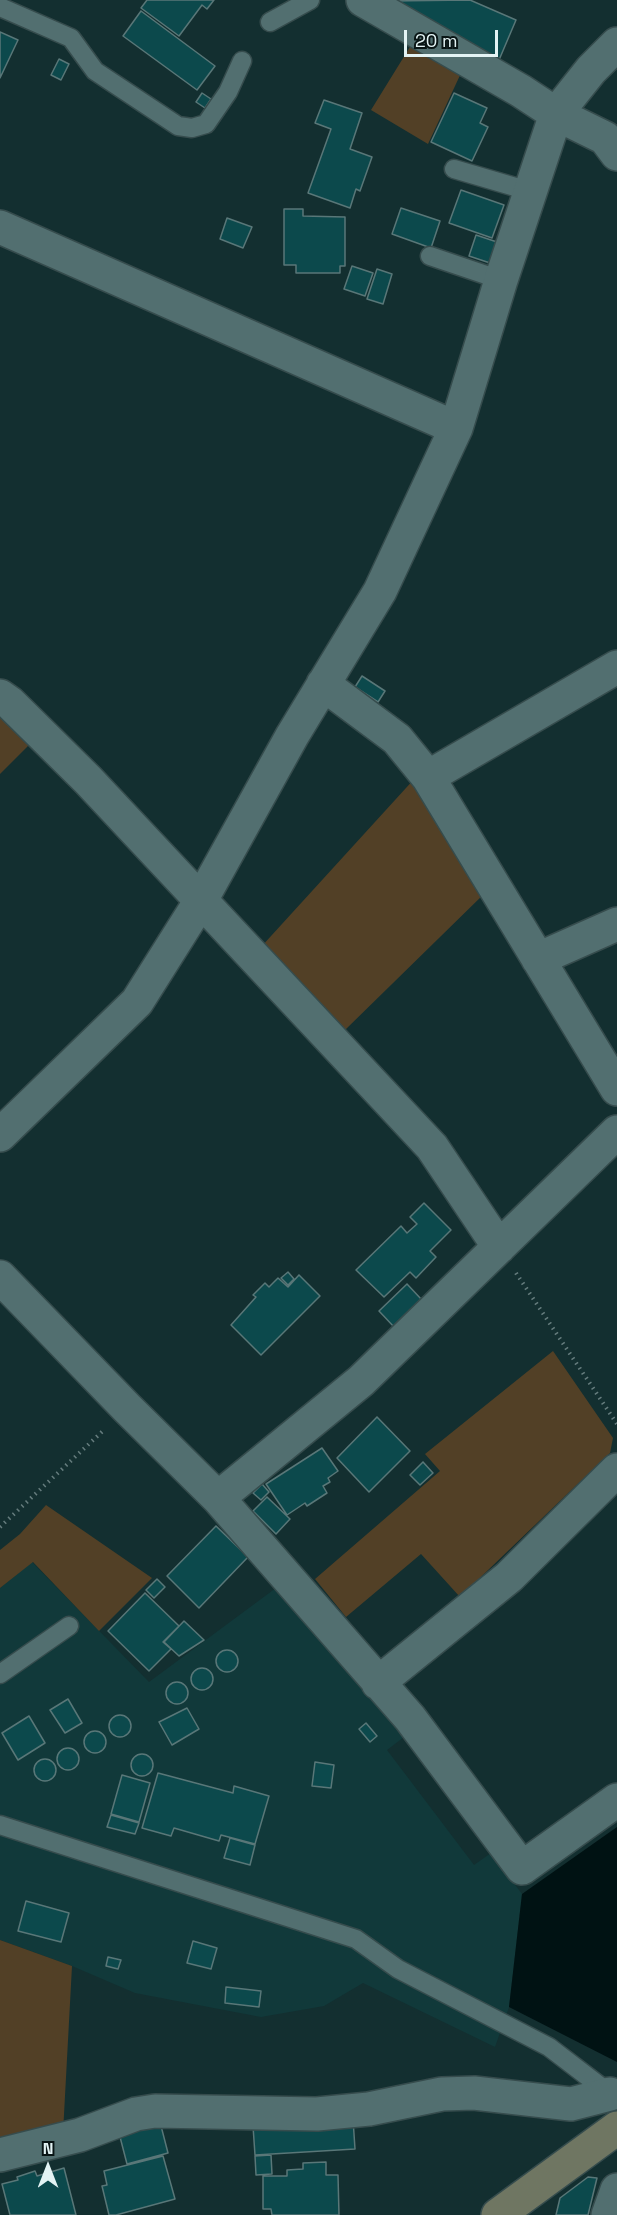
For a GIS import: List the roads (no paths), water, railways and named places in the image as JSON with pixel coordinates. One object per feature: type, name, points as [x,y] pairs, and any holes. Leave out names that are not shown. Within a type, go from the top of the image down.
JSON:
[{"type":"street","points":[[363,0],[521,91],[556,114],[605,138],[617,154]]},
{"type":"street","points":[[0,1135],[137,1002],[200,902],[323,684],[380,591],[456,428],[529,191],[556,114],[591,70],[617,44]]},
{"type":"street","points":[[0,227],[456,428]]},
{"type":"street","points":[[428,777],[617,668]]},
{"type":"street","points":[[323,684],[397,739],[428,777],[617,1089]]},
{"type":"street","points":[[0,696],[10,703],[88,780],[432,1147],[499,1247]]},
{"type":"street","points":[[538,959],[617,924]]},
{"type":"street","points":[[218,1498],[361,1381],[617,1132]]},
{"type":"street","points":[[0,1277],[218,1498],[410,1718],[522,1868],[617,1800]]},
{"type":"street","points":[[378,1683],[509,1577],[617,1470]]},
{"type":"street","points":[[0,2156],[80,2135],[136,2114],[155,2111],[317,2114],[369,2109],[442,2094],[474,2093],[571,2104],[614,2096]]},
{"type":"street","points":[[498,2215],[617,2128]]},
{"type":"street","points":[[608,2215],[617,2190]]},
{"type":"lane","points":[[270,22],[310,0]]},
{"type":"lane","points":[[0,7],[71,38],[94,71],[178,126],[192,128],[206,124],[228,92],[242,61]]},
{"type":"lane","points":[[454,169],[529,191]]},
{"type":"lane","points":[[430,256],[501,280]]},
{"type":"lane","points":[[0,1674],[69,1626]]},
{"type":"lane","points":[[0,1825],[356,1939],[398,1969],[549,2048],[614,2096]]}]
